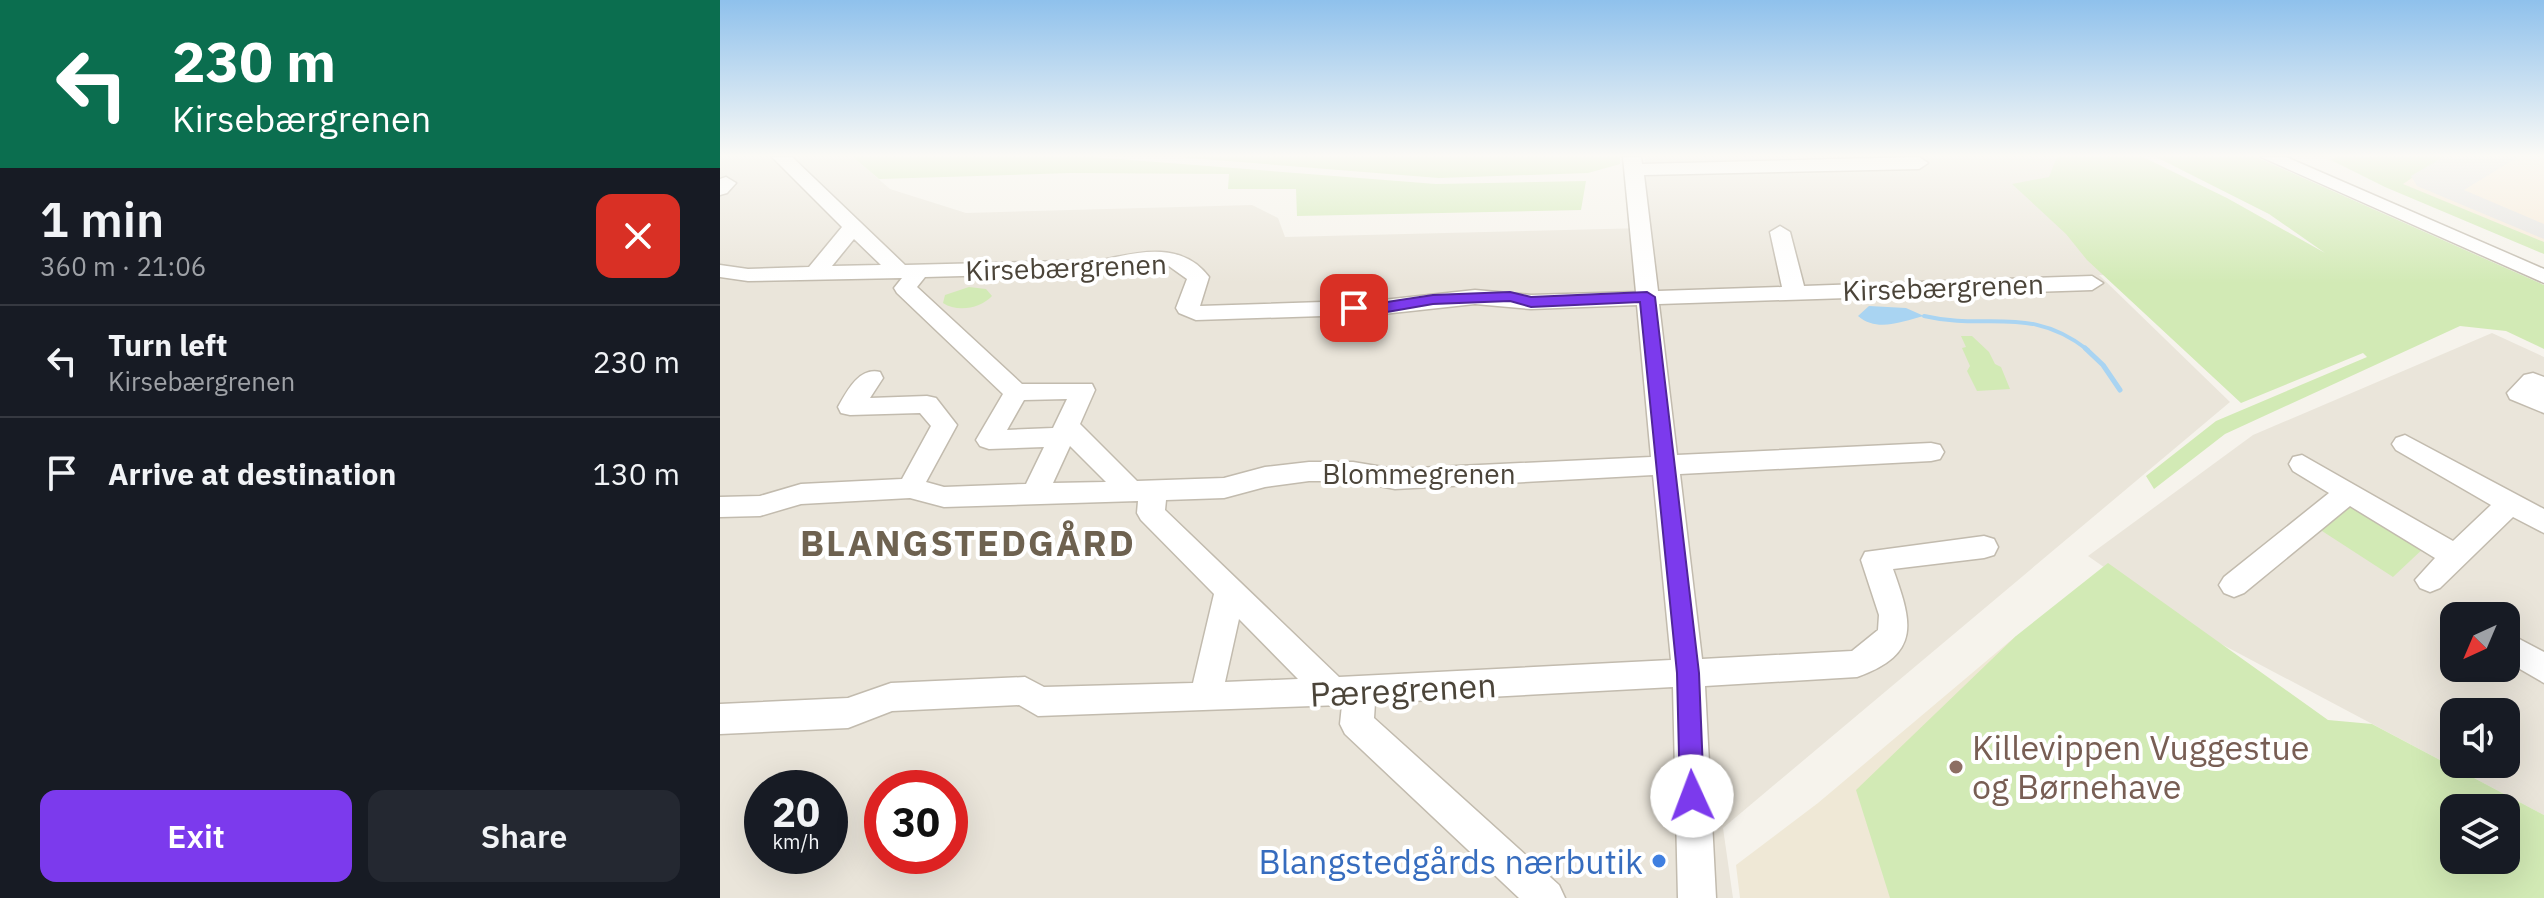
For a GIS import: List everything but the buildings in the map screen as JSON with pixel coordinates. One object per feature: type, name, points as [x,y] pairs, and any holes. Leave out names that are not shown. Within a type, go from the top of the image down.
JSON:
[{"type":"street","points":[[824,199],[853,227],[909,272],[905,288],[1016,392],[1083,390],[1035,494]]},
{"type":"street","points":[[1637,199],[1688,673],[1697,898]]},
{"type":"street","points":[[2366,199],[2544,277]]},
{"type":"street","points":[[2396,199],[2544,262]]},
{"type":"street","points":[[815,274],[853,227]]},
{"type":"street","points":[[1780,232],[1794,292]]},
{"type":"street","name":"Kirsebærgrenen","points":[[720,271],[748,275],[909,272],[1103,266],[1130,260],[1167,258],[1178,261],[1198,277],[1187,308],[1196,313],[1387,307],[1433,299],[1510,297],[1531,302],[2092,283]]},
{"type":"street","points":[[871,378],[850,407],[927,404],[944,425],[910,488]]},
{"type":"street","points":[[2544,387],[2533,381],[2519,393],[2544,405]]},
{"type":"street","points":[[1016,392],[989,440],[1063,432],[1142,491],[1151,513],[1230,591],[1347,692],[1357,724],[1546,898]]},
{"type":"street","points":[[2405,444],[2544,522]]},
{"type":"street","name":"Blommegrenen","points":[[720,507],[760,506],[801,494],[910,488],[944,497],[1142,491],[1224,488],[1262,475],[1366,471],[1395,479],[1665,468],[1931,452]]},
{"type":"street","points":[[2302,464],[2455,556]]},
{"type":"street","points":[[2234,585],[2348,492]]},
{"type":"street","points":[[2430,580],[2511,503]]},
{"type":"street","name":"Pæregrenen","points":[[720,719],[848,713],[891,697],[984,692],[1025,691],[1038,702],[1205,698],[1857,664],[1877,652],[1893,635],[1894,615],[1875,560],[1984,547]]},
{"type":"street","points":[[1205,698],[1230,591]]},
{"type":"street","points":[[2520,654],[2544,669]]},
{"type":"shaded area","points":[[720,199],[921,199],[966,213],[1252,205],[1278,218],[1285,237],[1646,228],[1646,199],[2174,199],[2239,280],[2099,275],[2230,402],[1723,828],[1733,898],[720,898]]},
{"type":"shaded area","points":[[2421,199],[2544,199],[2544,251]]},
{"type":"shaded area","points":[[2448,199],[2485,199],[2544,224],[2544,239]]},
{"type":"shaded area","points":[[2492,333],[2544,357],[2544,815],[2520,802],[2520,794],[2504,794],[2474,778],[2520,778],[2520,698],[2440,698],[2440,760],[2191,628],[2088,556],[2253,435]]},
{"type":"shaded area","name":"Killevippen Vuggestue og Børnehave","points":[[2016,636],[2090,898],[1740,898],[1736,865],[1818,803]]},
{"type":"green space","points":[[1296,199],[1583,199],[1581,210],[1297,216]]},
{"type":"green space","points":[[2028,199],[2229,199],[2325,253],[2269,214],[2239,199],[2350,199],[2544,285],[2544,349],[2506,331],[2460,326],[2225,434],[2154,489],[2146,476],[2216,421],[2367,357],[2363,353],[2241,403],[2087,260],[2066,234]]},
{"type":"green space","points":[[2413,199],[2439,199],[2544,242],[2544,254]]},
{"type":"green space","points":[[969,287],[986,289],[992,296],[982,304],[969,308],[955,308],[943,303],[945,295]]},
{"type":"green space","points":[[1961,336],[1972,336],[2001,367],[2010,389],[1977,391],[1967,371],[1970,366],[1962,348],[1966,347]]},
{"type":"green space","points":[[2347,505],[2357,505],[2427,545],[2393,577],[2319,529]]},
{"type":"green space","points":[[2108,563],[2328,720],[2372,724],[2440,760],[2440,778],[2474,778],[2504,794],[2440,794],[2440,874],[2520,874],[2520,802],[2544,815],[2544,898],[1890,898],[1856,790],[2016,636]]},
{"type":"water","points":[[1869,306],[1906,308],[1924,316],[1890,324],[1874,324],[1858,316]]},
{"type":"waterway","points":[[1924,316],[1947,320],[2027,323],[2067,336],[2085,348]]},
{"type":"waterway","points":[[2085,348],[2103,365],[2120,390]]},
{"type":"place","name":"Killevippen Vuggestue og Børnehave","points":[[1956,767]]},
{"type":"place","name":"Blangstedgårds nærbutik","points":[[1659,861]]},
{"type":"district","name":"BLANGSTEDGÅRD","points":[[968,542]]},
{"type":"route","points":[[1354,308],[1387,307],[1433,299],[1510,297],[1531,302],[1647,297],[1688,673],[1692,796]]}]
